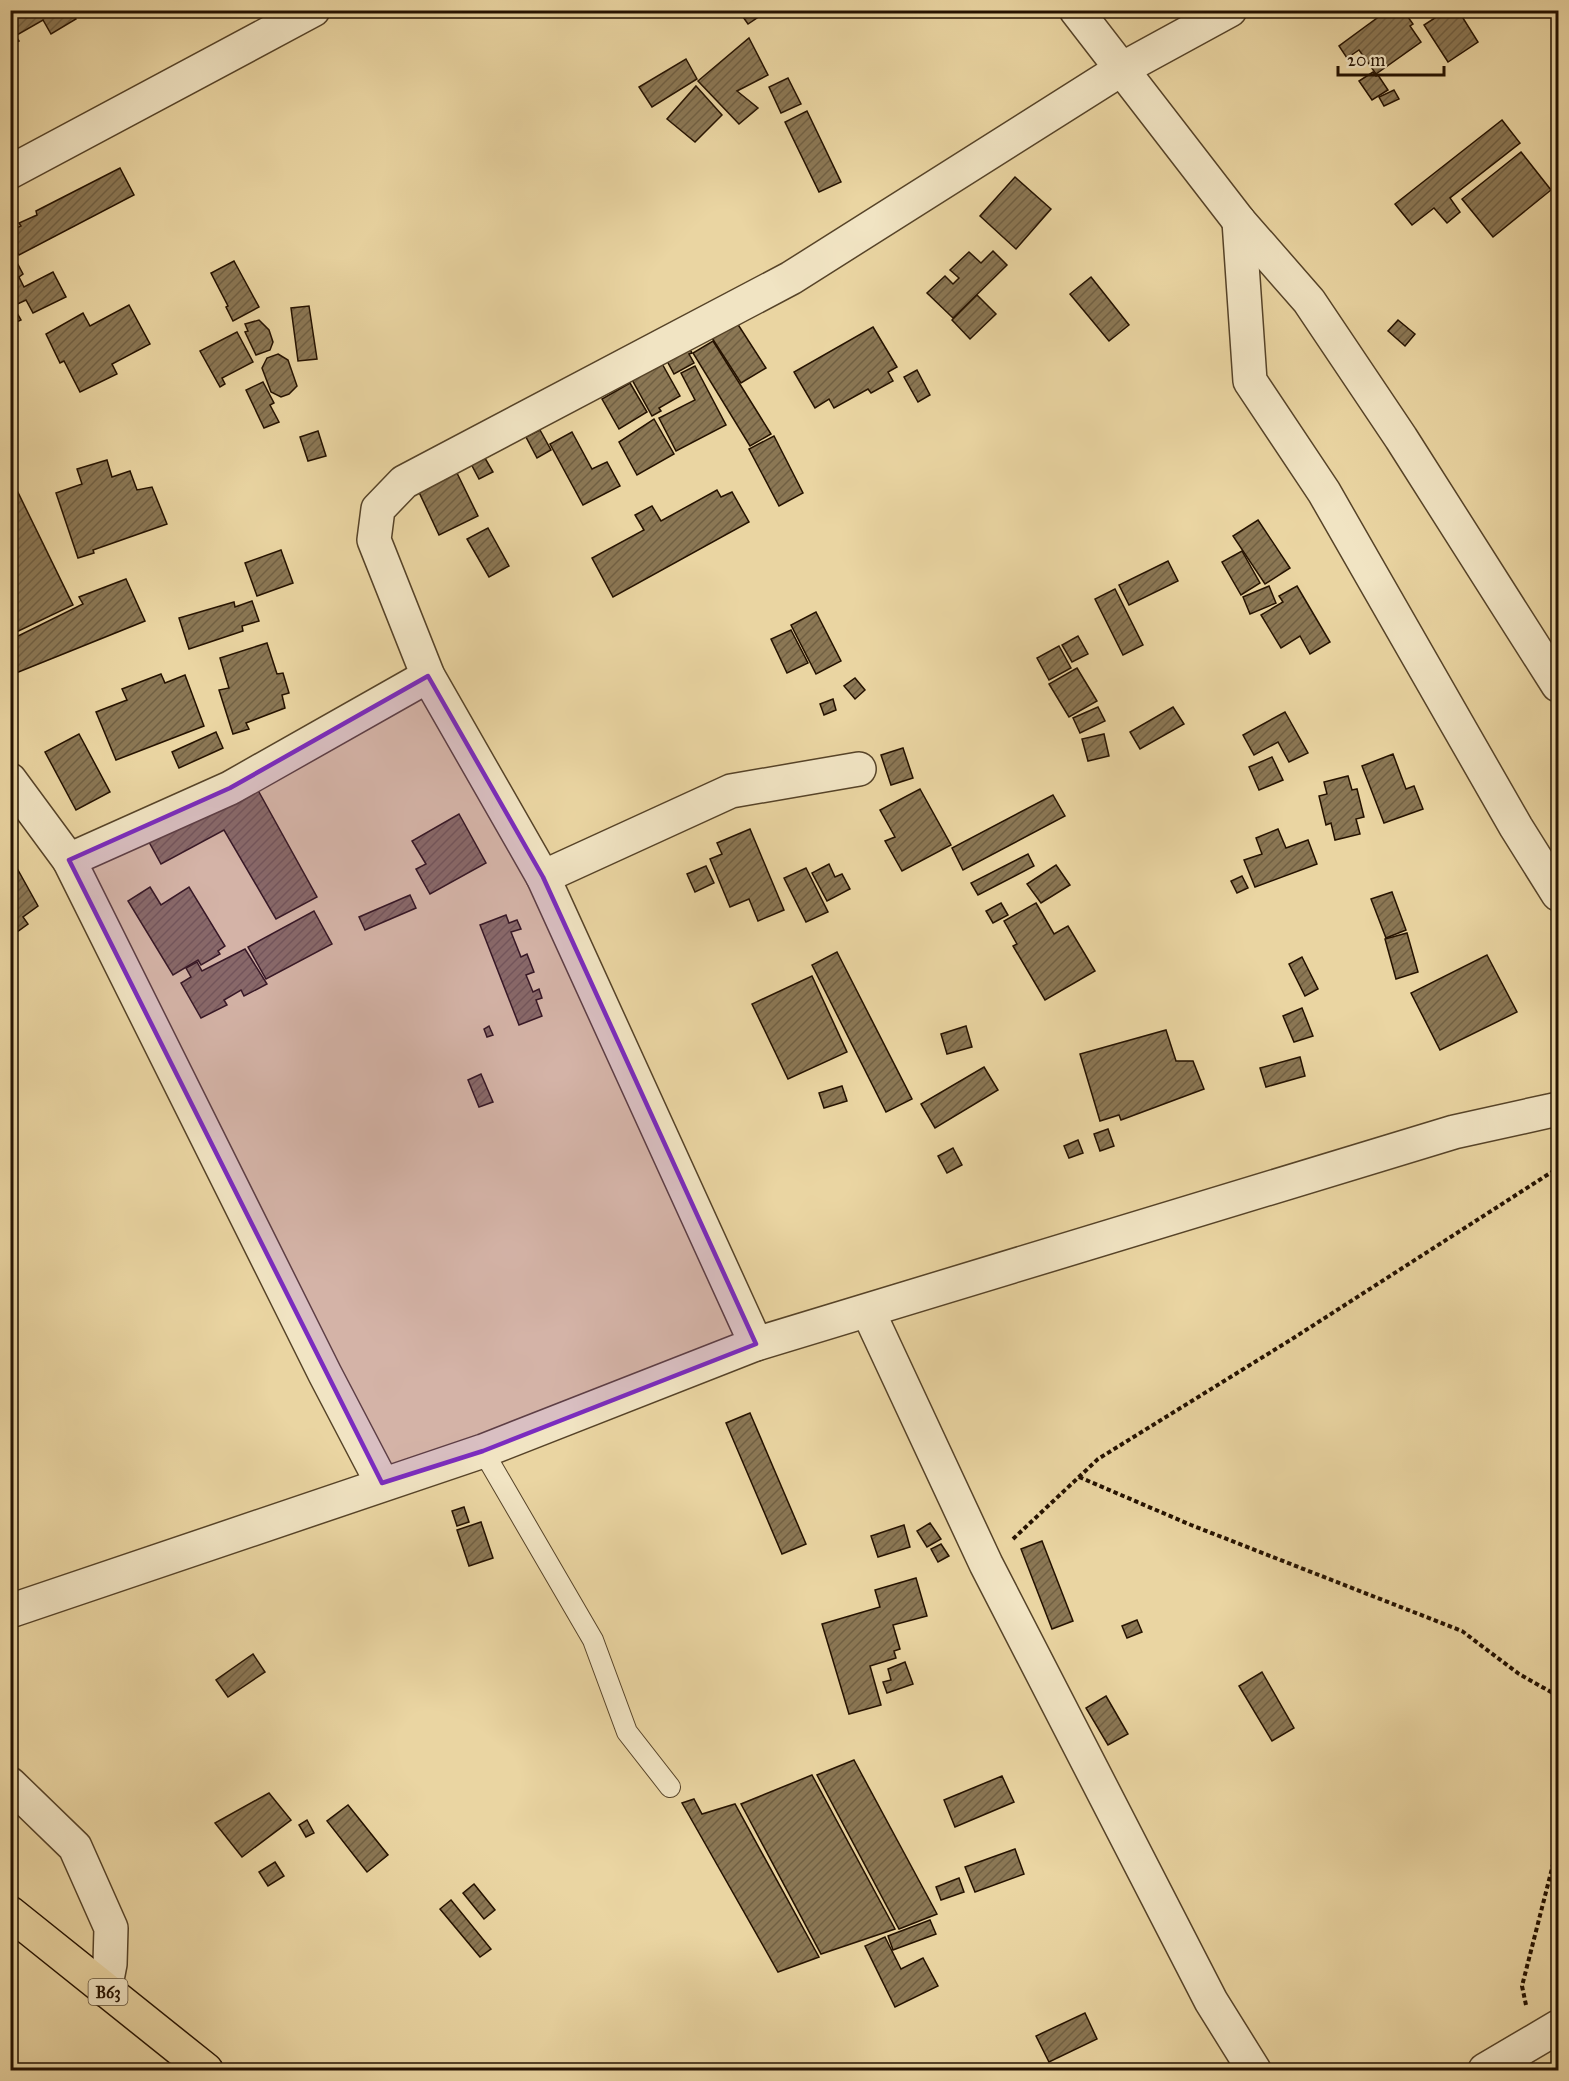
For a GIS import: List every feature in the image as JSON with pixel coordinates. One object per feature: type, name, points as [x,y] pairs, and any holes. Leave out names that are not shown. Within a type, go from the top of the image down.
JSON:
[{"type":"highway","name":"B63","points":[[10,1912],[206,2070]]},
{"type":"street","points":[[10,171],[313,10]]},
{"type":"street","points":[[1076,10],[1120,70],[1239,221],[1309,301],[1401,438],[1558,685]]},
{"type":"street","points":[[756,1344],[543,878],[428,676],[374,540],[378,508],[404,482],[791,278],[1120,70],[1230,10]]},
{"type":"street","points":[[1239,221],[1250,381],[1324,492],[1516,827],[1558,894]]},
{"type":"street","points":[[69,860],[230,788],[428,676]]},
{"type":"street","points":[[543,878],[731,791],[859,769]]},
{"type":"street","points":[[10,780],[69,860],[382,1483]]},
{"type":"street","points":[[10,1611],[382,1483],[483,1451],[756,1344],[1454,1132],[1558,1109]]},
{"type":"street","points":[[868,1311],[986,1564],[1211,2001],[1254,2070]]},
{"type":"street","points":[[10,1784],[75,1847],[111,1928],[110,1964],[105,1990]]},
{"type":"street","points":[[1485,2070],[1546,2034]]},
{"type":"lane","points":[[483,1451],[593,1640],[627,1732],[670,1787]]},
{"type":"path","points":[[986,1564],[1098,1459],[1292,1339],[1558,1168]]},
{"type":"path","points":[[1079,1477],[1191,1525],[1462,1631],[1518,1674],[1558,1696]]},
{"type":"path","points":[[1546,2034],[1522,1986],[1558,1845]]},
{"type":"highlighted area","points":[[428,676],[543,877],[756,1344],[483,1451],[382,1483],[69,860],[230,788]]},
{"type":"building","points":[[10,10],[71,10],[76,19],[51,34],[43,20],[17,35],[10,23]]},
{"type":"building","points":[[738,10],[761,10],[763,14],[748,24]]},
{"type":"building","points":[[1388,10],[1403,10],[1413,24],[1410,26],[1421,42],[1376,74],[1359,50],[1347,58],[1339,46]]},
{"type":"building","points":[[1447,10],[1458,10],[1478,42],[1448,62],[1424,25]]},
{"type":"building","points":[[10,28],[19,41],[10,46]]},
{"type":"building","points":[[749,38],[768,75],[737,91],[758,108],[739,124],[698,81]]},
{"type":"building","points":[[686,59],[697,79],[652,107],[639,87]]},
{"type":"building","points":[[1373,72],[1376,76],[1378,75],[1388,90],[1372,100],[1359,81]]},
{"type":"building","points":[[788,78],[801,104],[781,113],[769,87]]},
{"type":"building","points":[[696,86],[722,115],[695,142],[667,119]]},
{"type":"building","points":[[1394,90],[1399,99],[1384,106],[1379,97]]},
{"type":"building","points":[[807,111],[841,182],[819,192],[785,122]]},
{"type":"building","points":[[1502,120],[1520,143],[1450,198],[1460,212],[1447,223],[1434,208],[1412,225],[1395,204]]},
{"type":"building","points":[[1521,152],[1551,190],[1493,237],[1462,199]]},
{"type":"building","points":[[120,168],[134,195],[19,255],[10,239],[10,231],[21,226],[19,223],[37,215],[36,211]]},
{"type":"building","points":[[1015,177],[1051,209],[1016,249],[980,216]]},
{"type":"building","points":[[993,251],[1007,265],[953,318],[927,293],[945,276],[953,284],[959,278],[950,270],[969,252],[981,263]]},
{"type":"building","points":[[13,255],[23,274],[19,277],[24,287],[53,272],[66,297],[33,313],[26,300],[13,306],[21,320],[10,325],[10,257]]},
{"type":"building","points":[[234,261],[259,307],[233,321],[211,273]]},
{"type":"building","points":[[1091,277],[1129,325],[1109,341],[1070,294]]},
{"type":"building","points":[[977,295],[996,314],[970,339],[952,320]]},
{"type":"building","points":[[129,305],[150,344],[112,364],[117,374],[80,392],[64,361],[60,363],[46,334],[83,313],[90,326]]},
{"type":"building","points":[[309,306],[317,359],[298,361],[291,308]]},
{"type":"building","points":[[259,320],[269,330],[273,342],[270,350],[256,355],[245,332],[248,331],[245,324]]},
{"type":"building","points":[[1398,320],[1415,334],[1405,346],[1388,331]]},
{"type":"building","points":[[737,323],[766,368],[741,383],[712,338]]},
{"type":"building","points":[[873,327],[897,367],[888,372],[893,381],[871,393],[868,389],[834,408],[829,399],[815,408],[794,372]]},
{"type":"building","points":[[237,332],[253,362],[222,378],[225,384],[220,387],[200,351]]},
{"type":"building","points":[[713,341],[771,434],[750,446],[693,353]]},
{"type":"building","points":[[687,344],[694,363],[674,374],[667,361]]},
{"type":"building","points":[[278,354],[288,360],[297,386],[289,394],[281,397],[271,392],[262,368],[267,358]]},
{"type":"building","points":[[660,360],[680,396],[659,408],[661,411],[652,416],[630,376]]},
{"type":"building","points":[[695,366],[726,425],[676,451],[659,418],[695,400],[681,373]]},
{"type":"building","points":[[917,370],[930,395],[918,402],[904,377]]},
{"type":"building","points":[[263,382],[274,403],[270,405],[279,422],[264,428],[246,390]]},
{"type":"building","points":[[630,383],[647,412],[619,429],[602,399]]},
{"type":"building","points":[[654,419],[674,454],[637,475],[619,442]]},
{"type":"building","points":[[540,430],[551,450],[537,458],[526,437]]},
{"type":"building","points":[[318,431],[326,456],[308,461],[300,437]]},
{"type":"building","points":[[572,432],[592,469],[607,462],[620,486],[583,505],[550,444]]},
{"type":"building","points":[[774,436],[803,493],[779,506],[749,449]]},
{"type":"building","points":[[482,453],[493,472],[479,479],[469,460]]},
{"type":"building","points":[[107,460],[112,477],[130,471],[137,490],[152,487],[167,524],[93,550],[94,553],[78,558],[56,493],[82,484],[77,469]]},
{"type":"building","points":[[456,471],[478,516],[439,535],[418,490]]},
{"type":"building","points":[[10,476],[73,605],[10,635]]},
{"type":"building","points":[[717,490],[721,497],[732,492],[749,522],[613,597],[592,558],[644,530],[635,515],[652,506],[661,521]]},
{"type":"building","points":[[1258,520],[1290,568],[1265,584],[1233,536]]},
{"type":"building","points":[[488,528],[509,566],[489,577],[467,539]]},
{"type":"building","points":[[281,550],[293,583],[257,596],[245,563]]},
{"type":"building","points":[[1242,551],[1260,583],[1241,595],[1222,562]]},
{"type":"building","points":[[1168,561],[1178,581],[1129,605],[1119,585]]},
{"type":"building","points":[[126,579],[145,621],[16,673],[10,659],[10,640],[83,604],[79,597]]},
{"type":"building","points":[[1269,586],[1276,603],[1250,614],[1243,597]]},
{"type":"building","points":[[1297,586],[1330,642],[1310,654],[1300,636],[1281,648],[1261,615],[1283,602],[1279,596]]},
{"type":"building","points":[[1115,589],[1143,645],[1123,655],[1095,599]]},
{"type":"building","points":[[252,601],[259,621],[242,626],[243,631],[189,649],[179,618],[234,602],[235,607]]},
{"type":"building","points":[[816,612],[841,661],[816,674],[791,625]]},
{"type":"building","points":[[791,630],[808,663],[787,673],[771,639]]},
{"type":"building","points":[[1078,636],[1088,654],[1072,662],[1062,645]]},
{"type":"building","points":[[267,643],[277,674],[283,673],[289,693],[282,695],[285,708],[246,723],[249,729],[233,734],[219,690],[229,688],[220,658]]},
{"type":"building","points":[[1059,646],[1071,668],[1049,680],[1037,658]]},
{"type":"building","points":[[1077,668],[1097,701],[1069,717],[1049,684]]},
{"type":"building","points":[[161,674],[165,683],[185,675],[204,726],[116,760],[96,712],[127,700],[122,689]]},
{"type":"building","points":[[855,678],[865,690],[855,699],[844,686]]},
{"type":"building","points":[[833,699],[836,710],[824,715],[820,704]]},
{"type":"building","points":[[1098,707],[1105,721],[1080,733],[1073,718]]},
{"type":"building","points":[[1173,707],[1184,724],[1140,749],[1130,732]]},
{"type":"building","points":[[1285,712],[1308,753],[1289,762],[1278,742],[1254,755],[1243,735]]},
{"type":"building","points":[[216,732],[223,748],[179,768],[172,752]]},
{"type":"building","points":[[79,734],[110,792],[76,810],[45,752]]},
{"type":"building","points":[[1104,734],[1109,756],[1088,761],[1082,739]]},
{"type":"building","points":[[903,748],[913,778],[891,785],[881,755]]},
{"type":"building","points":[[1393,754],[1406,789],[1414,786],[1423,809],[1384,823],[1362,766]]},
{"type":"building","points":[[1272,757],[1283,780],[1259,790],[1249,767]]},
{"type":"building","points":[[1348,776],[1352,790],[1357,789],[1364,817],[1356,819],[1360,834],[1335,840],[1331,823],[1326,825],[1319,796],[1327,794],[1324,782]]},
{"type":"building","points":[[254,783],[317,897],[276,919],[224,830],[161,864],[149,842]]},
{"type":"building","points":[[920,789],[951,845],[902,871],[885,841],[895,837],[880,810]]},
{"type":"building","points":[[1053,795],[1065,816],[963,870],[952,848]]},
{"type":"building","points":[[459,814],[486,863],[430,894],[416,869],[426,864],[412,841]]},
{"type":"building","points":[[750,829],[784,910],[758,921],[749,899],[730,907],[710,859],[722,854],[717,843]]},
{"type":"building","points":[[1278,829],[1286,848],[1308,840],[1317,864],[1255,887],[1244,860],[1262,854],[1256,838]]},
{"type":"building","points":[[1028,854],[1034,866],[978,895],[971,883]]},
{"type":"building","points":[[13,861],[38,906],[23,917],[28,924],[10,937],[10,863]]},
{"type":"building","points":[[829,864],[835,877],[842,874],[850,889],[827,901],[812,873]]},
{"type":"building","points":[[1056,865],[1070,885],[1041,903],[1027,884]]},
{"type":"building","points":[[706,866],[714,883],[695,892],[687,874]]},
{"type":"building","points":[[806,868],[828,912],[806,922],[784,878]]},
{"type":"building","points":[[1242,876],[1248,888],[1237,893],[1231,881]]},
{"type":"building","points":[[150,887],[161,905],[189,887],[225,946],[218,951],[220,954],[201,965],[198,960],[173,975],[128,901]]},
{"type":"building","points":[[1392,892],[1406,930],[1386,938],[1371,899]]},
{"type":"building","points":[[410,895],[416,908],[365,930],[359,917]]},
{"type":"building","points":[[1001,903],[1008,915],[993,923],[986,911]]},
{"type":"building","points":[[1036,903],[1054,934],[1068,926],[1095,971],[1045,1000],[1013,946],[1017,944],[1004,921]]},
{"type":"building","points":[[314,911],[332,944],[266,979],[248,947]]},
{"type":"building","points":[[506,915],[509,923],[517,920],[521,929],[511,932],[521,957],[527,954],[534,972],[526,975],[533,992],[539,989],[542,998],[536,1000],[542,1016],[519,1025],[480,925]]},
{"type":"building","points":[[1407,933],[1418,972],[1396,979],[1385,939]]},
{"type":"building","points":[[245,949],[267,984],[244,996],[241,990],[224,1000],[227,1005],[201,1018],[181,983],[191,977],[186,968],[197,962],[202,971]]},
{"type":"building","points":[[837,952],[912,1099],[886,1112],[812,965]]},
{"type":"building","points":[[1487,955],[1517,1012],[1440,1050],[1411,993]]},
{"type":"building","points":[[1302,957],[1318,989],[1305,996],[1289,964]]},
{"type":"building","points":[[812,976],[847,1052],[788,1079],[752,1004]]},
{"type":"building","points":[[1302,1008],[1313,1036],[1294,1042],[1283,1016]]},
{"type":"building","points":[[489,1026],[493,1035],[487,1037],[484,1029]]},
{"type":"building","points":[[966,1026],[972,1047],[947,1054],[941,1034]]},
{"type":"building","points":[[1166,1030],[1176,1061],[1193,1061],[1204,1089],[1121,1120],[1119,1115],[1100,1121],[1080,1054]]},
{"type":"building","points":[[1300,1057],[1305,1076],[1266,1087],[1260,1068]]},
{"type":"building","points":[[984,1067],[998,1090],[935,1128],[921,1104]]},
{"type":"building","points":[[481,1074],[493,1102],[479,1107],[468,1080]]},
{"type":"building","points":[[842,1086],[847,1101],[824,1108],[819,1093]]},
{"type":"building","points":[[1108,1129],[1114,1146],[1100,1151],[1094,1134]]},
{"type":"building","points":[[1078,1140],[1083,1153],[1069,1158],[1064,1146]]},
{"type":"building","points":[[953,1148],[962,1165],[947,1173],[938,1156]]},
{"type":"building","points":[[750,1413],[806,1544],[782,1554],[726,1423]]},
{"type":"building","points":[[464,1507],[469,1522],[457,1526],[452,1511]]},
{"type":"building","points":[[481,1522],[493,1558],[469,1566],[457,1530]]},
{"type":"building","points":[[930,1523],[941,1539],[927,1547],[917,1531]]},
{"type":"building","points":[[904,1525],[910,1547],[878,1557],[871,1536]]},
{"type":"building","points":[[1042,1541],[1073,1621],[1052,1629],[1021,1549]]},
{"type":"building","points":[[941,1544],[949,1556],[938,1562],[931,1549]]},
{"type":"building","points":[[916,1578],[927,1616],[893,1625],[900,1649],[894,1651],[896,1658],[870,1666],[881,1705],[849,1714],[822,1624],[880,1607],[875,1590]]},
{"type":"building","points":[[1137,1620],[1142,1632],[1127,1638],[1122,1626]]},
{"type":"building","points":[[253,1654],[265,1672],[228,1697],[216,1680]]},
{"type":"building","points":[[905,1662],[913,1684],[887,1693],[883,1682],[891,1680],[888,1669]]},
{"type":"building","points":[[1262,1672],[1294,1728],[1272,1741],[1239,1686]]},
{"type":"building","points":[[1106,1696],[1128,1734],[1108,1745],[1086,1708]]},
{"type":"building","points":[[854,1760],[937,1914],[899,1929],[817,1775]]},
{"type":"building","points":[[812,1775],[895,1929],[821,1954],[741,1804]]},
{"type":"building","points":[[1002,1776],[1014,1802],[955,1827],[944,1800]]},
{"type":"building","points":[[269,1793],[291,1820],[242,1857],[215,1823]]},
{"type":"building","points":[[694,1799],[702,1814],[735,1804],[819,1957],[778,1972],[682,1803]]},
{"type":"building","points":[[348,1805],[388,1855],[367,1872],[327,1821]]},
{"type":"building","points":[[307,1820],[314,1833],[306,1837],[299,1825]]},
{"type":"building","points":[[1015,1849],[1024,1874],[975,1892],[965,1867]]},
{"type":"building","points":[[275,1862],[284,1876],[268,1886],[259,1872]]},
{"type":"building","points":[[959,1878],[964,1892],[941,1900],[936,1887]]},
{"type":"building","points":[[474,1884],[495,1910],[484,1919],[463,1893]]},
{"type":"building","points":[[451,1900],[491,1949],[480,1957],[440,1909]]},
{"type":"building","points":[[930,1920],[936,1934],[893,1950],[888,1936]]},
{"type":"building","points":[[885,1937],[901,1969],[923,1958],[938,1986],[895,2007],[865,1946]]},
{"type":"building","points":[[1085,2013],[1097,2039],[1049,2062],[1036,2036]]}]
